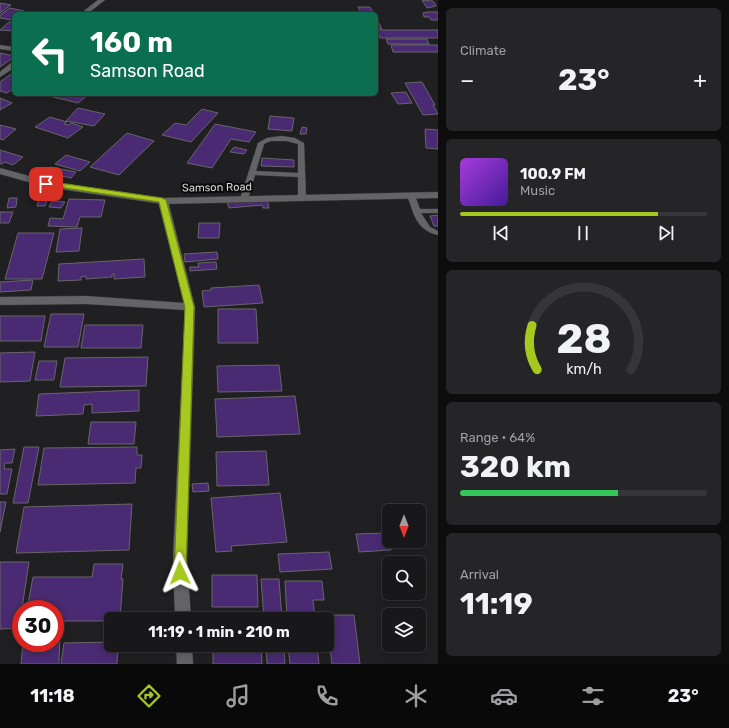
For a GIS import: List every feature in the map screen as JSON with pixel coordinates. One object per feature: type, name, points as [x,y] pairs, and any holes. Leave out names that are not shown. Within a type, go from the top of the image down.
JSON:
[{"type":"street","points":[[86,12],[102,0]]},
{"type":"street","points":[[0,47],[12,50]]},
{"type":"street","points":[[0,75],[12,66]]},
{"type":"street","name":"Samson Road","points":[[0,171],[46,184],[162,200],[438,195]]},
{"type":"street","points":[[162,200],[190,307],[180,557],[183,612]]},
{"type":"street","points":[[0,301],[86,300],[190,307]]},
{"type":"street","points":[[184,652],[185,664]]},
{"type":"lane","points":[[244,199],[261,143],[270,139],[297,141],[301,143],[302,198]]},
{"type":"lane","points":[[252,172],[302,175]]},
{"type":"lane","points":[[410,195],[423,226],[429,231],[438,233]]},
{"type":"lane","points":[[417,211],[438,210]]},
{"type":"building","points":[[422,0],[433,1],[436,6],[427,8]]},
{"type":"building","points":[[0,3],[11,5],[0,13]]},
{"type":"building","points":[[358,7],[370,7],[373,12],[361,12]]},
{"type":"building","points":[[10,8],[24,11],[12,12],[11,20],[0,18],[0,15]]},
{"type":"building","points":[[438,12],[438,20],[431,20],[429,17],[424,17],[423,13]]},
{"type":"building","points":[[378,21],[382,29],[378,29]]},
{"type":"building","points":[[9,22],[12,23],[12,31],[0,30]]},
{"type":"building","points":[[378,30],[438,30],[438,38],[380,38]]},
{"type":"building","points":[[386,39],[427,39],[429,44],[388,44]]},
{"type":"building","points":[[391,45],[438,45],[438,52],[393,52]]},
{"type":"building","points":[[0,53],[12,56],[12,58],[0,67]]},
{"type":"building","points":[[12,73],[12,89],[7,93],[0,91],[0,82]]},
{"type":"building","points":[[422,82],[435,105],[433,105],[438,114],[423,115],[405,83]]},
{"type":"building","points":[[406,92],[412,103],[398,104],[391,93]]},
{"type":"building","points":[[54,96],[87,96],[78,103],[53,97]]},
{"type":"building","points":[[0,98],[12,103],[0,110]]},
{"type":"building","points":[[78,108],[105,114],[94,126],[66,121]]},
{"type":"building","points":[[202,109],[218,113],[191,142],[162,135],[175,123],[186,125]]},
{"type":"building","points":[[270,116],[294,118],[292,131],[268,129]]},
{"type":"building","points":[[50,117],[67,122],[64,124],[68,125],[71,123],[83,127],[68,138],[35,127]]},
{"type":"building","points":[[215,124],[256,132],[249,142],[231,139],[212,168],[187,163]]},
{"type":"building","points":[[0,125],[16,129],[3,140],[0,139]]},
{"type":"building","points":[[302,127],[307,128],[306,134],[300,134]]},
{"type":"building","points":[[425,129],[438,130],[438,149],[426,148]]},
{"type":"building","points":[[127,133],[154,141],[119,175],[90,167]]},
{"type":"building","points":[[234,147],[247,150],[244,154],[230,152]]},
{"type":"building","points":[[0,150],[23,157],[13,165],[5,162],[0,164]]},
{"type":"building","points":[[66,155],[90,162],[80,171],[55,164]]},
{"type":"building","points":[[262,158],[294,160],[294,167],[261,166]]},
{"type":"building","points":[[50,167],[76,172],[71,178],[44,172]]},
{"type":"building","points":[[9,198],[17,198],[16,207],[7,208]]},
{"type":"building","points":[[69,199],[105,200],[101,217],[80,217],[77,227],[48,226],[50,218],[63,219]]},
{"type":"building","points":[[267,199],[269,208],[263,208],[262,205],[229,208],[227,202]]},
{"type":"building","points":[[39,200],[47,201],[45,206],[37,206]]},
{"type":"building","points":[[52,201],[65,202],[61,208],[49,207]]},
{"type":"building","points":[[0,212],[13,212],[9,223],[0,223]]},
{"type":"building","points":[[438,215],[438,226],[434,226],[430,216]]},
{"type":"building","points":[[199,223],[220,223],[219,238],[198,238]]},
{"type":"building","points":[[82,228],[79,251],[56,252],[60,229]]},
{"type":"building","points":[[18,233],[54,233],[42,279],[5,279]]},
{"type":"building","points":[[217,252],[218,259],[185,262],[184,254]]},
{"type":"building","points":[[144,259],[145,277],[114,279],[114,274],[112,274],[112,277],[86,279],[86,276],[81,277],[81,280],[58,281],[59,264]]},
{"type":"building","points":[[216,262],[217,269],[190,271],[190,267],[199,267],[198,263]]},
{"type":"building","points":[[33,280],[31,290],[0,292],[0,282]]},
{"type":"building","points":[[259,285],[263,303],[204,307],[202,291],[211,290],[211,288]]},
{"type":"building","points":[[218,309],[256,309],[258,343],[218,343]]},
{"type":"building","points":[[51,314],[84,314],[78,347],[44,347]]},
{"type":"building","points":[[0,316],[45,316],[41,341],[0,341]]},
{"type":"building","points":[[85,325],[143,325],[141,348],[81,348]]},
{"type":"building","points":[[35,352],[30,381],[0,382],[0,353]]},
{"type":"building","points":[[148,357],[146,386],[60,387],[65,358]]},
{"type":"building","points":[[39,361],[57,361],[54,380],[35,380]]},
{"type":"building","points":[[279,365],[282,391],[218,392],[217,366]]},
{"type":"building","points":[[139,390],[139,411],[92,413],[92,404],[84,405],[83,414],[36,416],[39,394]]},
{"type":"building","points":[[295,396],[300,434],[217,437],[215,399]]},
{"type":"building","points":[[91,422],[136,422],[134,444],[88,444]]},
{"type":"building","points":[[24,447],[39,447],[28,503],[13,503]]},
{"type":"building","points":[[137,447],[137,455],[142,455],[141,468],[136,468],[135,483],[38,485],[44,448]]},
{"type":"building","points":[[15,449],[12,463],[5,463],[4,469],[12,469],[7,494],[0,494],[0,450]]},
{"type":"building","points":[[266,451],[269,485],[217,486],[216,452]]},
{"type":"building","points":[[208,483],[209,491],[193,492],[192,484]]},
{"type":"building","points":[[280,493],[287,542],[231,546],[232,551],[216,552],[211,498]]},
{"type":"building","points":[[0,502],[6,502],[0,532]]},
{"type":"building","points":[[132,504],[129,550],[16,553],[24,507]]},
{"type":"building","points":[[382,533],[382,548],[391,548],[391,550],[359,552],[356,534]]},
{"type":"building","points":[[329,552],[332,569],[280,572],[278,554]]},
{"type":"building","points":[[0,562],[29,562],[23,600],[12,600],[12,628],[0,629]]},
{"type":"building","points":[[94,564],[123,564],[121,579],[123,579],[121,612],[104,612],[104,621],[64,621],[64,600],[29,600],[33,577],[92,577]]},
{"type":"building","points":[[212,575],[257,575],[258,607],[212,607]]},
{"type":"building","points":[[261,579],[279,579],[281,612],[263,612]]},
{"type":"building","points":[[285,581],[322,581],[324,600],[313,600],[314,612],[287,612]]},
{"type":"building","points":[[334,615],[354,615],[360,664],[332,664],[331,652],[334,652]]},
{"type":"building","points":[[104,642],[104,652],[118,652],[117,664],[61,664],[63,652],[64,652],[64,643]]},
{"type":"building","points":[[22,652],[59,652],[59,664],[21,664]]},
{"type":"building","points":[[213,652],[261,652],[262,664],[213,664]]},
{"type":"building","points":[[266,652],[284,652],[285,664],[267,664]]},
{"type":"building","points":[[289,652],[318,652],[319,664],[290,664]]},
{"type":"route","points":[[46,184],[162,200],[190,307],[180,573]]}]
